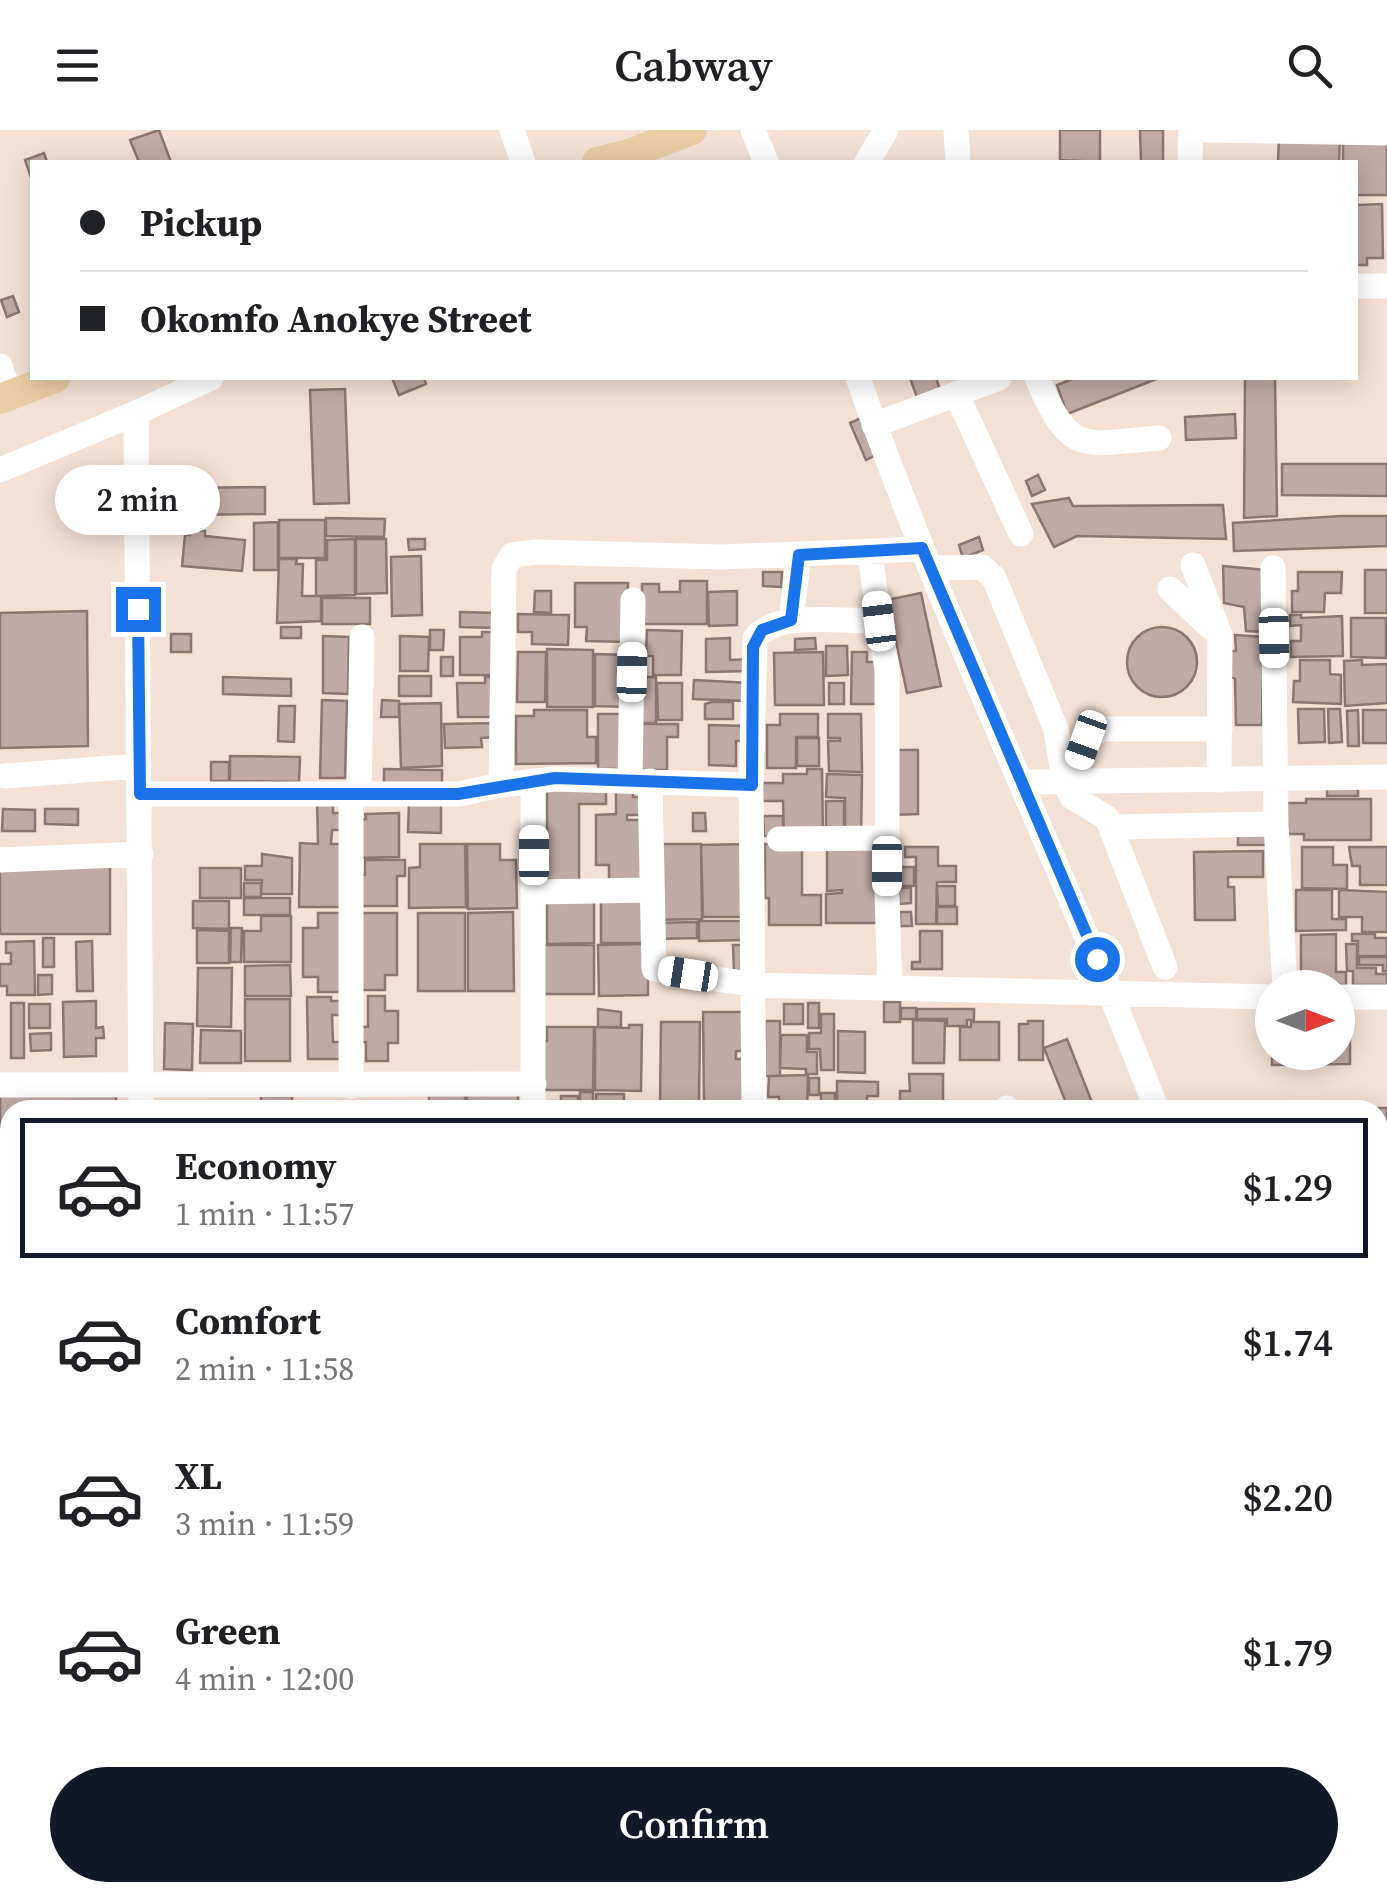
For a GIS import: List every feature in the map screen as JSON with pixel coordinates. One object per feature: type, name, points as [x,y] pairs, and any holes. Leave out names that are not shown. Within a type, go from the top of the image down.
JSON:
[{"type":"main road","points":[[606,159],[655,130]]},
{"type":"main road","points":[[606,159],[632,154],[692,130]]},
{"type":"main road","points":[[5,398],[49,380]]},
{"type":"street","points":[[512,130],[522,160]]},
{"type":"street","points":[[753,130],[765,160]]},
{"type":"street","points":[[769,130],[781,160]]},
{"type":"street","points":[[868,160],[886,130]]},
{"type":"street","points":[[956,130],[958,160]]},
{"type":"street","points":[[1190,130],[1190,160]]},
{"type":"street","points":[[1206,130],[1387,133]]},
{"type":"street","points":[[1358,286],[1387,286]]},
{"type":"street","points":[[0,366],[5,398]]},
{"type":"street","points":[[0,470],[207,380]]},
{"type":"street","points":[[859,380],[926,558],[1112,994],[1153,1100]]},
{"type":"street","points":[[874,425],[992,380]]},
{"type":"street","points":[[1038,380],[1061,428],[1073,437],[1088,444],[1159,438]]},
{"type":"street","points":[[964,388],[1022,534]]},
{"type":"street","points":[[136,414],[141,1097]]},
{"type":"street","points":[[501,785],[504,569],[512,556],[536,552],[722,557],[870,553],[982,567],[994,578],[1056,729],[1072,797],[1108,818],[1164,968]]},
{"type":"street","points":[[870,553],[887,669],[890,988]]},
{"type":"street","points":[[791,620],[799,555]]},
{"type":"street","points":[[1193,565],[1220,636],[1219,780]]},
{"type":"street","points":[[1273,568],[1276,824],[1284,970]]},
{"type":"street","points":[[1170,589],[1220,636]]},
{"type":"street","points":[[632,600],[654,969],[755,984],[1255,997]]},
{"type":"street","points":[[754,1100],[755,638],[762,630],[791,620],[879,621]]},
{"type":"street","points":[[351,1086],[355,794],[362,636]]},
{"type":"street","points":[[1067,782],[1086,740],[1101,729],[1220,729]]},
{"type":"street","points":[[5,776],[139,766]]},
{"type":"street","points":[[1022,782],[1387,778]]},
{"type":"street","points":[[140,794],[458,794],[533,781],[752,785]]},
{"type":"street","points":[[0,1085],[141,1097],[351,1086],[533,1097],[533,781]]},
{"type":"street","points":[[1111,827],[1276,824]]},
{"type":"street","points":[[778,840],[887,838]]},
{"type":"street","points":[[0,860],[141,854]]},
{"type":"street","points":[[534,892],[651,890]]},
{"type":"street","points":[[1355,997],[1387,996]]},
{"type":"building","points":[[159,130],[170,160],[138,160],[130,140]]},
{"type":"building","points":[[1060,130],[1100,130],[1100,160],[1060,160]]},
{"type":"building","points":[[1140,130],[1163,130],[1163,160],[1141,160]]},
{"type":"building","points":[[1279,137],[1340,138],[1339,160],[1278,160]]},
{"type":"building","points":[[1343,139],[1387,139],[1387,195],[1358,195],[1358,160],[1343,160]]},
{"type":"building","points":[[44,153],[46,160],[30,160],[30,174],[25,160]]},
{"type":"building","points":[[1382,204],[1383,258],[1367,258],[1367,265],[1358,265],[1358,205]]},
{"type":"building","points":[[13,296],[19,312],[7,317],[1,300]]},
{"type":"building","points":[[393,380],[425,380],[426,384],[399,395]]},
{"type":"building","points":[[911,380],[937,380],[942,395],[919,403]]},
{"type":"building","points":[[1070,380],[1154,380],[1067,414],[1057,385]]},
{"type":"building","points":[[1245,380],[1275,380],[1277,516],[1244,518]]},
{"type":"building","points":[[345,389],[349,503],[314,504],[310,390]]},
{"type":"building","points":[[1235,414],[1236,438],[1186,440],[1185,417]]},
{"type":"building","points":[[861,418],[876,455],[866,460],[850,423]]},
{"type":"building","points":[[1282,464],[1387,464],[1387,496],[1282,495]]},
{"type":"building","points":[[1038,475],[1045,490],[1032,496],[1026,481]]},
{"type":"building","points":[[265,487],[265,514],[192,515],[192,488]]},
{"type":"building","points":[[1069,498],[1073,506],[1223,505],[1226,539],[1077,536],[1054,547],[1032,504]]},
{"type":"building","points":[[1387,516],[1387,546],[1234,551],[1233,523]]},
{"type":"building","points":[[326,518],[385,519],[384,537],[326,536]]},
{"type":"building","points":[[279,520],[325,520],[325,558],[279,558]]},
{"type":"building","points":[[278,522],[278,570],[254,570],[254,523]]},
{"type":"building","points":[[190,530],[205,531],[205,536],[245,540],[242,571],[182,566],[185,535],[190,535]]},
{"type":"building","points":[[979,537],[983,550],[963,558],[959,545]]},
{"type":"building","points":[[355,539],[355,595],[316,596],[316,560],[327,560],[327,540]]},
{"type":"building","points":[[356,539],[386,539],[387,593],[356,594]]},
{"type":"building","points":[[408,539],[425,539],[425,549],[409,550]]},
{"type":"building","points":[[421,556],[422,615],[392,616],[391,557]]},
{"type":"building","points":[[279,559],[297,559],[296,564],[303,564],[302,596],[321,596],[321,621],[277,623]]},
{"type":"building","points":[[1223,566],[1265,570],[1266,632],[1246,631],[1244,607],[1224,603]]},
{"type":"building","points":[[1365,570],[1387,570],[1387,613],[1365,613]]},
{"type":"building","points":[[763,572],[782,572],[781,587],[763,586]]},
{"type":"building","points":[[1298,572],[1342,572],[1341,593],[1325,593],[1324,612],[1292,612],[1292,591],[1298,591]]},
{"type":"building","points":[[680,581],[707,581],[707,624],[642,624],[642,584],[659,584],[659,592],[680,592]]},
{"type":"building","points":[[575,583],[628,583],[627,642],[586,641],[587,627],[575,627]]},
{"type":"building","points":[[535,591],[551,591],[551,613],[534,612]]},
{"type":"building","points":[[737,591],[737,625],[709,626],[708,592]]},
{"type":"building","points":[[921,593],[941,686],[907,693],[887,600]]},
{"type":"building","points":[[322,598],[370,598],[370,624],[322,624]]},
{"type":"building","points":[[87,611],[88,746],[0,748],[0,613]]},
{"type":"building","points":[[460,612],[496,613],[496,628],[460,627]]},
{"type":"building","points":[[518,614],[569,615],[568,645],[532,644],[532,632],[518,632]]},
{"type":"building","points":[[1290,615],[1342,616],[1343,656],[1291,657],[1291,641],[1301,641],[1301,625],[1290,626]]},
{"type":"building","points":[[1351,618],[1386,618],[1386,658],[1351,657]]},
{"type":"building","points":[[281,627],[301,627],[301,638],[281,638]]},
{"type":"building","points":[[1162,627],[1176,629],[1187,637],[1195,648],[1195,676],[1187,687],[1176,695],[1162,697],[1148,695],[1137,687],[1129,676],[1127,662],[1129,648],[1137,637],[1148,629]]},
{"type":"building","points":[[430,630],[444,630],[443,650],[430,650]]},
{"type":"building","points":[[647,630],[682,631],[681,675],[653,675],[653,656],[646,656]]},
{"type":"building","points":[[482,632],[497,632],[497,675],[460,675],[460,637],[482,637]]},
{"type":"building","points":[[171,634],[191,634],[191,652],[171,652]]},
{"type":"building","points":[[1235,635],[1263,637],[1262,725],[1236,725],[1235,679],[1229,676],[1229,651],[1236,651]]},
{"type":"building","points":[[323,636],[349,637],[348,694],[323,693]]},
{"type":"building","points":[[400,636],[429,637],[428,671],[400,671]]},
{"type":"building","points":[[730,638],[730,660],[749,659],[749,671],[706,672],[706,639]]},
{"type":"building","points":[[815,638],[816,649],[795,650],[795,639]]},
{"type":"building","points":[[826,646],[847,646],[848,675],[826,676]]},
{"type":"building","points":[[547,649],[593,650],[593,707],[547,707]]},
{"type":"building","points":[[518,652],[546,652],[545,702],[517,702]]},
{"type":"building","points":[[823,652],[824,705],[775,705],[774,653]]},
{"type":"building","points":[[852,652],[867,652],[867,662],[880,662],[879,704],[851,704]]},
{"type":"building","points":[[595,654],[627,655],[626,707],[595,706]]},
{"type":"building","points":[[441,657],[453,657],[453,676],[441,676]]},
{"type":"building","points":[[1300,660],[1330,660],[1330,674],[1341,675],[1341,704],[1293,702],[1294,681],[1300,681]]},
{"type":"building","points":[[1362,660],[1362,665],[1387,664],[1387,703],[1345,706],[1344,661]]},
{"type":"building","points":[[399,676],[431,676],[431,696],[399,696]]},
{"type":"building","points":[[223,677],[291,679],[291,696],[223,694]]},
{"type":"building","points":[[485,677],[498,677],[499,717],[458,717],[457,683],[485,683]]},
{"type":"building","points":[[641,677],[656,677],[656,723],[641,723]]},
{"type":"building","points":[[694,680],[749,683],[748,701],[693,699]]},
{"type":"building","points":[[657,683],[682,683],[682,720],[658,720]]},
{"type":"building","points":[[829,683],[844,683],[844,704],[829,704]]},
{"type":"building","points":[[322,700],[347,701],[345,778],[320,778]]},
{"type":"building","points":[[382,700],[399,701],[399,717],[381,717]]},
{"type":"building","points":[[733,702],[733,719],[705,719],[705,704]]},
{"type":"building","points":[[441,703],[442,766],[401,768],[399,704]]},
{"type":"building","points":[[279,706],[295,706],[294,742],[278,741]]},
{"type":"building","points":[[1298,709],[1324,709],[1325,742],[1299,743]]},
{"type":"building","points":[[1328,709],[1340,709],[1342,742],[1329,743]]},
{"type":"building","points":[[534,710],[587,710],[587,737],[596,737],[596,763],[516,764],[516,716],[534,716]]},
{"type":"building","points":[[1358,710],[1359,746],[1348,746],[1347,711]]},
{"type":"building","points":[[1363,710],[1387,710],[1387,743],[1363,743]]},
{"type":"building","points":[[598,714],[627,714],[627,769],[598,769]]},
{"type":"building","points":[[780,714],[818,714],[818,737],[796,737],[796,768],[767,768],[767,725],[780,725]]},
{"type":"building","points":[[828,714],[861,714],[862,772],[829,771],[828,741],[840,738],[828,738]]},
{"type":"building","points":[[497,723],[497,737],[481,738],[482,747],[445,748],[444,724]]},
{"type":"building","points":[[640,724],[678,724],[678,737],[667,737],[667,770],[639,770]]},
{"type":"building","points":[[709,725],[748,726],[747,741],[736,741],[736,766],[709,765]]},
{"type":"building","points":[[797,738],[819,738],[819,766],[797,766]]},
{"type":"building","points":[[891,750],[918,750],[918,814],[892,815]]},
{"type":"building","points":[[230,756],[300,757],[299,782],[230,781]]},
{"type":"building","points":[[211,762],[229,762],[229,781],[211,781]]},
{"type":"building","points":[[384,769],[442,770],[442,785],[384,784]]},
{"type":"building","points":[[807,769],[822,769],[823,836],[784,837],[783,801],[762,801],[762,783],[783,783],[783,774],[807,774]]},
{"type":"building","points":[[827,774],[862,775],[861,835],[845,835],[845,798],[826,797]]},
{"type":"building","points":[[606,786],[606,804],[579,804],[579,885],[547,885],[547,791]]},
{"type":"building","points":[[1327,787],[1358,787],[1358,796],[1327,796]]},
{"type":"building","points":[[616,788],[633,788],[633,797],[645,797],[645,815],[627,815],[627,820],[643,820],[643,884],[609,884],[609,865],[596,865],[596,815],[616,814]]},
{"type":"building","points":[[1306,799],[1371,799],[1371,840],[1304,840],[1304,834],[1287,834],[1287,803],[1306,803]]},
{"type":"building","points":[[317,800],[333,800],[333,813],[349,813],[348,830],[332,830],[331,844],[348,844],[347,907],[299,907],[300,843],[318,844]]},
{"type":"building","points":[[409,801],[441,801],[441,833],[408,832]]},
{"type":"building","points":[[826,801],[844,801],[844,837],[826,837]]},
{"type":"building","points":[[3,809],[35,810],[35,831],[2,831]]},
{"type":"building","points":[[45,809],[78,809],[78,825],[45,824]]},
{"type":"building","points":[[399,813],[399,857],[352,858],[351,820],[366,819],[365,814]]},
{"type":"building","points":[[693,813],[705,813],[706,831],[693,831]]},
{"type":"building","points":[[763,816],[783,816],[783,836],[764,836]]},
{"type":"building","points":[[1238,827],[1267,827],[1267,845],[1238,845]]},
{"type":"building","points":[[420,844],[465,844],[466,907],[409,908],[409,868],[420,867]]},
{"type":"building","points":[[467,844],[500,844],[500,860],[516,860],[517,908],[468,909]]},
{"type":"building","points":[[652,844],[701,844],[702,919],[653,920]]},
{"type":"building","points":[[747,844],[748,917],[703,917],[701,845]]},
{"type":"building","points":[[765,844],[802,844],[802,895],[821,895],[821,925],[769,925]]},
{"type":"building","points":[[827,844],[879,844],[879,923],[826,923],[826,894],[842,893],[827,891]]},
{"type":"building","points":[[905,847],[938,847],[938,866],[956,866],[956,882],[937,882],[936,924],[916,924],[916,857],[905,857]]},
{"type":"building","points":[[1302,847],[1333,847],[1333,865],[1347,865],[1347,889],[1302,888]]},
{"type":"building","points":[[1349,847],[1387,847],[1387,885],[1360,885],[1360,866],[1352,866]]},
{"type":"building","points":[[1263,851],[1263,877],[1228,877],[1228,887],[1234,887],[1235,920],[1195,920],[1194,852]]},
{"type":"building","points":[[262,854],[292,858],[292,894],[261,894],[262,880],[245,880],[245,866],[262,866]]},
{"type":"building","points":[[365,860],[405,860],[405,876],[397,876],[397,906],[352,906],[352,875],[365,875]]},
{"type":"building","points":[[0,865],[110,866],[110,934],[0,934]]},
{"type":"building","points":[[896,867],[914,867],[914,886],[896,886]]},
{"type":"building","points":[[200,868],[241,868],[241,898],[200,898]]},
{"type":"building","points":[[244,883],[261,883],[261,897],[244,897]]},
{"type":"building","points":[[937,886],[955,886],[955,906],[938,906]]},
{"type":"building","points":[[899,888],[911,888],[911,903],[899,904]]},
{"type":"building","points":[[1296,890],[1332,890],[1332,919],[1346,919],[1346,930],[1296,931]]},
{"type":"building","points":[[1339,890],[1387,892],[1387,932],[1362,932],[1362,917],[1339,917]]},
{"type":"building","points":[[244,898],[290,898],[290,915],[244,915]]},
{"type":"building","points":[[547,898],[594,898],[594,943],[547,944]]},
{"type":"building","points":[[601,898],[643,898],[644,943],[601,943]]},
{"type":"building","points":[[193,901],[229,901],[229,929],[193,928]]},
{"type":"building","points":[[937,907],[957,907],[957,924],[937,924]]},
{"type":"building","points":[[513,912],[514,991],[468,991],[468,913]]},
{"type":"building","points":[[900,912],[911,912],[912,926],[900,926]]},
{"type":"building","points":[[318,913],[349,913],[340,992],[318,992],[318,977],[303,977],[303,928],[318,928]]},
{"type":"building","points":[[352,913],[397,913],[397,975],[385,975],[385,990],[352,990]]},
{"type":"building","points":[[418,913],[465,913],[465,991],[418,991]]},
{"type":"building","points":[[261,916],[291,916],[291,962],[244,962],[244,931],[261,931]]},
{"type":"building","points":[[699,921],[747,921],[747,940],[699,941]]},
{"type":"building","points":[[697,922],[697,938],[654,939],[654,923]]},
{"type":"building","points":[[231,928],[242,928],[241,962],[230,962]]},
{"type":"building","points":[[197,930],[229,931],[229,963],[197,963]]},
{"type":"building","points":[[920,931],[942,931],[942,969],[912,969],[912,962],[920,962]]},
{"type":"building","points":[[1336,934],[1336,970],[1301,970],[1301,935]]},
{"type":"building","points":[[1352,934],[1387,938],[1387,956],[1358,956],[1358,941],[1352,941]]},
{"type":"building","points":[[43,938],[54,938],[54,967],[43,967]]},
{"type":"building","points":[[34,941],[35,995],[7,995],[7,986],[0,986],[0,964],[11,964],[6,942]]},
{"type":"building","points":[[92,941],[93,991],[77,991],[76,942]]},
{"type":"building","points":[[643,944],[648,995],[599,996],[598,945]]},
{"type":"building","points":[[1346,944],[1357,944],[1357,968],[1376,968],[1376,974],[1387,974],[1387,985],[1355,985],[1355,970],[1347,970]]},
{"type":"building","points":[[541,945],[594,945],[594,994],[541,994]]},
{"type":"building","points":[[733,945],[748,945],[748,972],[734,972]]},
{"type":"building","points":[[1359,957],[1387,957],[1387,971],[1383,971],[1383,965],[1359,965]]},
{"type":"building","points":[[290,965],[291,996],[245,996],[245,966]]},
{"type":"building","points":[[198,968],[232,968],[231,1027],[197,1026]]},
{"type":"building","points":[[38,975],[52,975],[52,994],[38,995]]},
{"type":"building","points":[[368,996],[385,996],[385,1011],[398,1011],[398,1043],[388,1043],[388,1061],[366,1061],[366,1042],[353,1043],[353,1026],[368,1027]]},
{"type":"building","points":[[307,997],[349,1001],[349,1015],[332,1015],[333,1042],[349,1042],[349,1059],[308,1059]]},
{"type":"building","points":[[245,999],[290,999],[290,1061],[245,1061]]},
{"type":"building","points":[[96,1001],[96,1028],[103,1027],[104,1038],[96,1038],[96,1056],[64,1057],[63,1002]]},
{"type":"building","points":[[884,1002],[900,1002],[900,1022],[884,1022]]},
{"type":"building","points":[[11,1003],[24,1003],[24,1058],[11,1058]]},
{"type":"building","points":[[808,1003],[819,1003],[819,1028],[808,1028]]},
{"type":"building","points":[[29,1004],[50,1004],[50,1028],[29,1028]]},
{"type":"building","points":[[784,1004],[803,1004],[803,1024],[784,1024]]},
{"type":"building","points":[[901,1008],[916,1008],[916,1019],[901,1019]]},
{"type":"building","points":[[598,1009],[621,1012],[621,1027],[598,1027]]},
{"type":"building","points":[[917,1009],[974,1009],[974,1020],[967,1020],[967,1026],[947,1026],[947,1019],[917,1019]]},
{"type":"building","points":[[703,1012],[749,1012],[749,1051],[736,1051],[736,1059],[750,1059],[750,1100],[704,1100]]},
{"type":"building","points":[[821,1014],[834,1014],[834,1070],[821,1070],[820,1049],[809,1049],[809,1033],[821,1033]]},
{"type":"building","points":[[913,1020],[945,1021],[944,1063],[913,1063]]},
{"type":"building","points":[[765,1021],[780,1021],[780,1076],[765,1076]]},
{"type":"building","points":[[1043,1021],[1043,1060],[1019,1060],[1019,1024]]},
{"type":"building","points":[[661,1022],[700,1022],[699,1100],[660,1100]]},
{"type":"building","points":[[971,1022],[999,1022],[999,1060],[960,1060],[960,1027],[971,1027]]},
{"type":"building","points":[[165,1023],[193,1024],[192,1070],[164,1069]]},
{"type":"building","points":[[642,1025],[641,1091],[595,1090],[595,1027]]},
{"type":"building","points":[[547,1027],[594,1027],[593,1090],[541,1090],[541,1041],[547,1041]]},
{"type":"building","points":[[201,1030],[241,1031],[241,1063],[200,1063]]},
{"type":"building","points":[[838,1031],[865,1032],[865,1073],[838,1072]]},
{"type":"building","points":[[51,1033],[51,1050],[31,1051],[30,1034]]},
{"type":"building","points":[[781,1035],[807,1035],[807,1052],[817,1052],[817,1074],[806,1074],[806,1069],[780,1068]]},
{"type":"building","points":[[1067,1039],[1091,1100],[1065,1100],[1044,1048]]},
{"type":"building","points":[[909,1074],[943,1074],[943,1100],[900,1100],[900,1091],[910,1091]]},
{"type":"building","points":[[808,1075],[807,1100],[768,1097],[769,1076]]},
{"type":"building","points":[[809,1078],[819,1078],[819,1095],[809,1095]]},
{"type":"building","points":[[837,1081],[878,1082],[878,1096],[837,1100]]},
{"type":"building","points":[[580,1092],[593,1092],[593,1100],[580,1100]]},
{"type":"building","points":[[821,1093],[835,1093],[835,1100],[821,1100]]},
{"type":"building","points":[[0,1094],[116,1094],[116,1100],[0,1100]]},
{"type":"building","points":[[518,1094],[518,1100],[467,1100],[467,1095]]},
{"type":"building","points":[[596,1094],[624,1094],[624,1100],[596,1100]]},
{"type":"building","points":[[429,1095],[465,1095],[465,1100],[429,1100]]},
{"type":"building","points":[[261,1096],[292,1096],[292,1100],[261,1100]]},
{"type":"building","points":[[561,1096],[578,1096],[578,1100],[561,1100]]},
{"type":"route","points":[[138,609],[140,794],[458,794],[555,778],[752,785],[753,647],[762,630],[791,620],[799,555],[922,548],[1097,959]]}]
